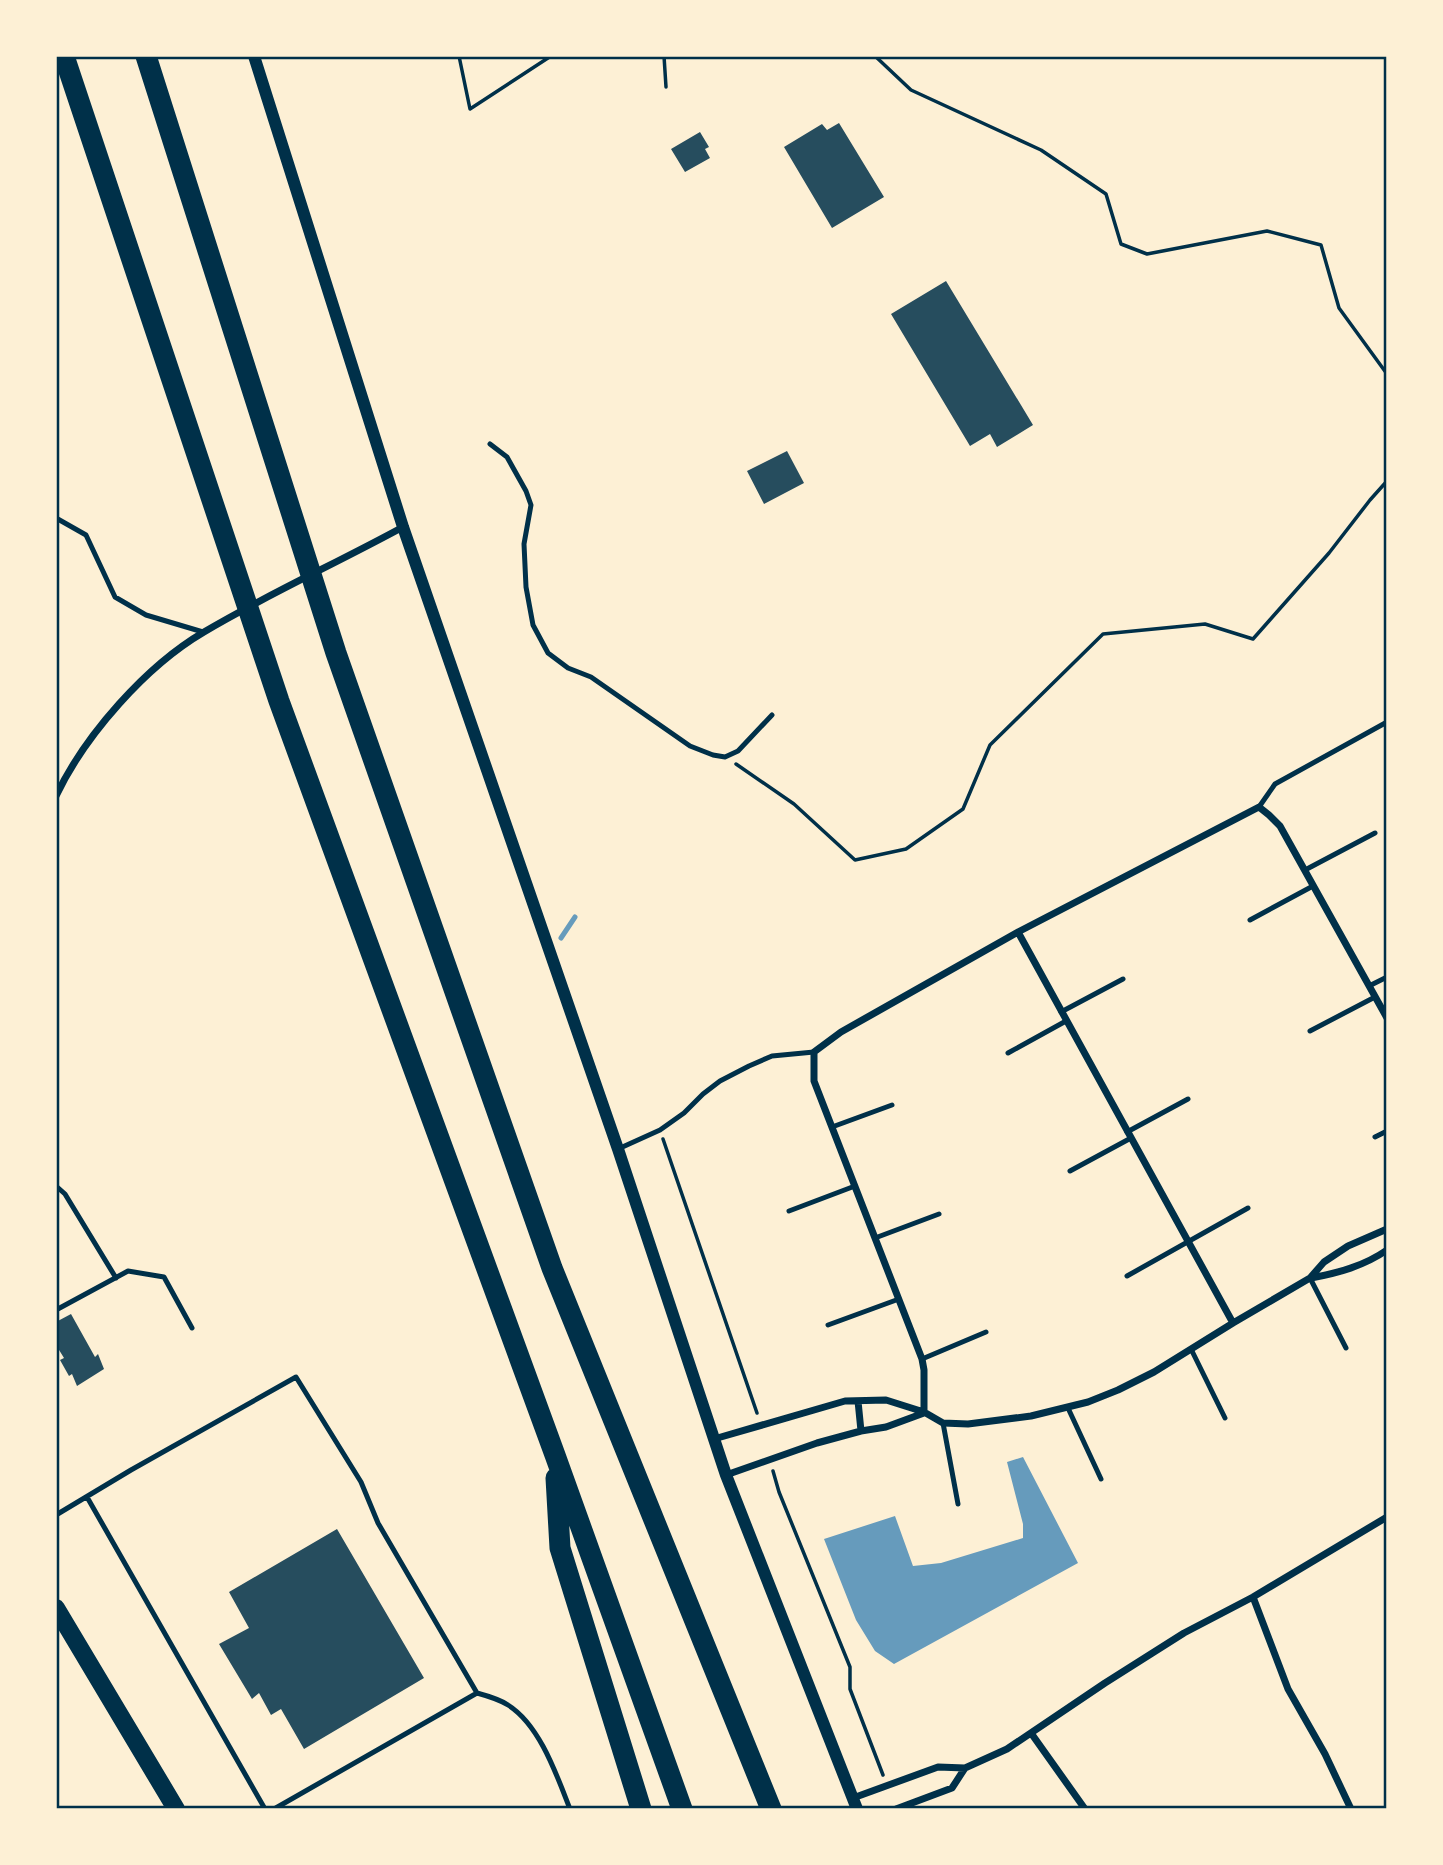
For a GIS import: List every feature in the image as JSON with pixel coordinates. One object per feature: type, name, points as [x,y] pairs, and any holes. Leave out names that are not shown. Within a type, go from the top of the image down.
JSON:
[{"type":"highway","points":[[64,56],[279,701],[682,1809]]},
{"type":"highway","points":[[146,56],[336,653],[552,1268],[771,1809]]},
{"type":"highway","points":[[555,1455],[560,1548],[641,1809]]},
{"type":"main road","points":[[56,1608],[176,1809]]},
{"type":"street","points":[[254,56],[403,527],[618,1149],[726,1475],[855,1804],[939,1767],[965,1768],[1007,1749],[1184,1633],[1253,1597],[1387,1517]]},
{"type":"street","points":[[56,796],[101,725],[135,687],[169,657],[203,632],[403,527]]},
{"type":"street","points":[[924,1412],[922,1359],[814,1081],[814,1052],[841,1032],[1017,932],[1259,807],[1280,826],[1387,1018]]},
{"type":"street","points":[[1017,932],[1233,1323]]},
{"type":"street","points":[[714,1438],[845,1401],[886,1400],[924,1412],[943,1423],[968,1424],[1068,1408],[1118,1390],[1154,1372],[1310,1278],[1324,1262],[1348,1246],[1387,1229]]},
{"type":"street","points":[[1310,1278],[1340,1273],[1374,1259],[1387,1250]]},
{"type":"street","points":[[858,1401],[861,1431]]},
{"type":"street","points":[[726,1475],[817,1443],[886,1427],[924,1412]]},
{"type":"street","points":[[1253,1597],[1288,1689],[1351,1809]]},
{"type":"street","points":[[1031,1733],[1085,1809]]},
{"type":"street","points":[[896,1809],[952,1788],[965,1768]]},
{"type":"lane","points":[[490,444],[512,464],[531,505],[524,544],[526,587],[533,625],[548,653],[568,668],[591,677],[690,746],[713,755],[726,757],[738,751],[772,715]]},
{"type":"lane","points":[[56,518],[86,535],[116,597],[146,615],[203,632]]},
{"type":"lane","points":[[1259,807],[1275,783],[1387,722]]},
{"type":"lane","points":[[1305,870],[1375,833]]},
{"type":"lane","points":[[1250,920],[1313,886]]},
{"type":"lane","points":[[1370,986],[1387,977]]},
{"type":"lane","points":[[1061,1012],[1123,979]]},
{"type":"lane","points":[[1310,1031],[1375,997]]},
{"type":"lane","points":[[1008,1053],[1066,1021]]},
{"type":"lane","points":[[618,1149],[660,1130],[720,1081],[749,1066],[772,1056],[814,1052]]},
{"type":"lane","points":[[1070,1171],[1188,1099]]},
{"type":"lane","points":[[832,1127],[892,1105]]},
{"type":"lane","points":[[1375,1137],[1387,1131]]},
{"type":"lane","points":[[56,1186],[65,1194],[116,1278]]},
{"type":"lane","points":[[789,1211],[855,1186]]},
{"type":"lane","points":[[1127,1276],[1248,1208]]},
{"type":"lane","points":[[875,1238],[939,1214]]},
{"type":"lane","points":[[56,1310],[128,1271],[164,1277],[192,1328]]},
{"type":"lane","points":[[1310,1278],[1346,1348]]},
{"type":"lane","points":[[828,1325],[899,1299]]},
{"type":"lane","points":[[922,1359],[986,1332]]},
{"type":"lane","points":[[1191,1349],[1225,1418]]},
{"type":"lane","points":[[56,1515],[296,1377],[361,1482],[378,1524],[477,1693],[510,1706],[529,1724],[560,1783],[570,1809]]},
{"type":"lane","points":[[1068,1408],[1101,1479]]},
{"type":"lane","points":[[943,1423],[958,1504]]},
{"type":"lane","points":[[86,1497],[265,1809]]},
{"type":"lane","points":[[274,1809],[477,1693]]},
{"type":"path","points":[[459,56],[470,109],[551,56]]},
{"type":"path","points":[[664,56],[666,88]]},
{"type":"path","points":[[875,56],[911,90],[1041,150],[1106,194],[1121,244],[1147,254],[1267,230],[1321,246],[1339,308],[1387,374]]},
{"type":"path","points":[[726,757],[793,804],[855,860],[906,849],[962,809],[990,745],[1102,634],[1205,624],[1252,639],[1329,553],[1387,481]]},
{"type":"path","points":[[660,1130],[760,1424]]},
{"type":"path","points":[[769,1459],[779,1492],[850,1667],[850,1689],[875,1756]]},
{"type":"water","points":[[1023,1457],[1078,1563],[894,1664],[875,1651],[856,1620],[824,1539],[895,1516],[913,1566],[941,1563],[1023,1538],[1023,1524],[1007,1462]]},
{"type":"building","points":[[839,123],[884,197],[832,228],[784,147],[822,124],[827,130]]},
{"type":"building","points":[[700,132],[709,147],[705,149],[710,158],[685,172],[671,149]]},
{"type":"building","points":[[946,281],[1033,425],[997,447],[990,434],[970,446],[891,314]]},
{"type":"building","points":[[787,451],[804,483],[764,504],[747,471]]},
{"type":"building","points":[[71,1314],[95,1357],[98,1354],[104,1369],[77,1386],[72,1374],[69,1376],[60,1360],[64,1358],[56,1345],[56,1322]]},
{"type":"building","points":[[337,1529],[424,1678],[304,1749],[281,1709],[271,1715],[259,1693],[252,1699],[219,1644],[249,1628],[229,1592]]},
{"type":"waterway","points":[[561,938],[575,917]]}]
